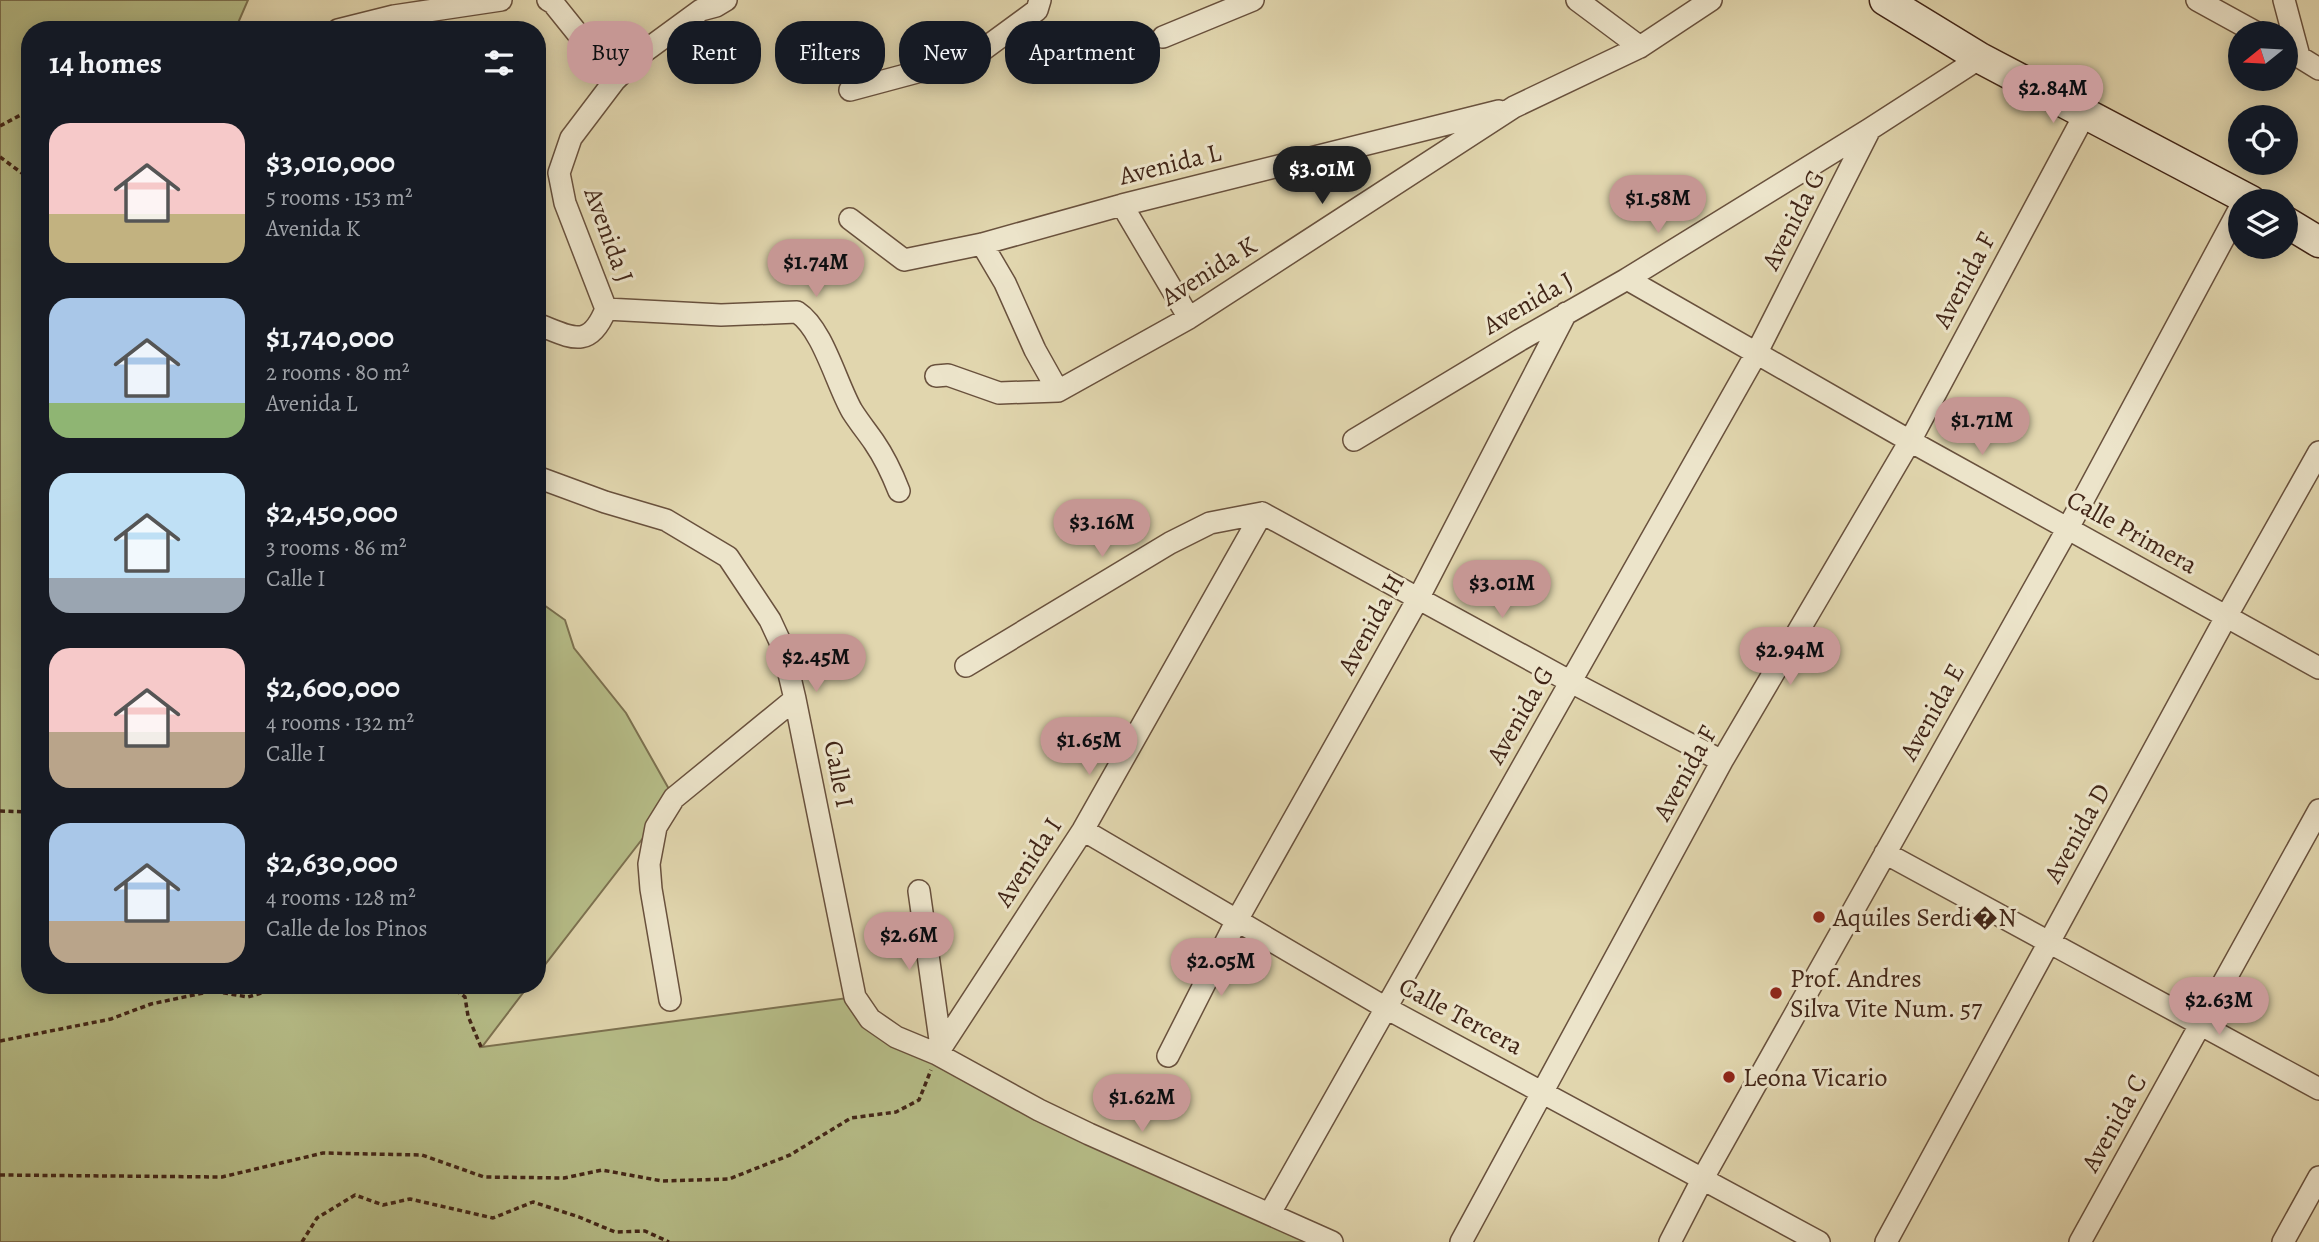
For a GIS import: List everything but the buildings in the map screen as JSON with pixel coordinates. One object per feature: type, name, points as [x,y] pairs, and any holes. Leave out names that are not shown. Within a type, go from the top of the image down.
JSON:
[{"type":"street","points":[[374,21],[502,0]]},
{"type":"street","points":[[548,0],[567,23]]},
{"type":"street","name":"Avenida J","points":[[653,44],[700,5],[716,6],[726,0]]},
{"type":"street","points":[[849,90],[973,57],[1037,10],[1040,0]]},
{"type":"street","points":[[1163,37],[1253,0]]},
{"type":"street","points":[[1577,0],[1640,47]]},
{"type":"street","name":"Avenida K","points":[[936,376],[948,374],[999,393],[1058,391],[1189,318],[1514,107],[1640,47],[1711,0]]},
{"type":"street","points":[[1885,0],[1980,58],[2228,193]]},
{"type":"street","points":[[2197,0],[2235,21]]},
{"type":"street","points":[[2284,0],[2287,21]]},
{"type":"street","points":[[2298,56],[2319,69]]},
{"type":"street","name":"Avenida J","points":[[1354,440],[1627,279],[1980,58]]},
{"type":"street","name":"Avenida J","points":[[546,327],[581,338],[598,327],[606,309],[565,203],[559,173],[571,138],[612,84]]},
{"type":"street","name":"Avenida L","points":[[850,219],[904,260],[982,244],[1122,205],[1514,107]]},
{"type":"street","name":"Avenida F","points":[[1461,1242],[1722,761],[1910,441],[2085,114]]},
{"type":"street","name":"Avenida G","points":[[1269,1213],[1756,355],[1870,129]]},
{"type":"street","points":[[1122,205],[1189,318]]},
{"type":"street","points":[[2298,229],[2319,242]]},
{"type":"street","name":"Avenida E","points":[[1670,1242],[1703,1178],[2068,528],[2228,233]]},
{"type":"street","points":[[982,244],[1058,391]]},
{"type":"street","name":"Calle Primera","points":[[1627,279],[1756,355],[2319,668]]},
{"type":"street","points":[[606,309],[721,315],[797,312],[807,319],[819,338],[838,385],[853,413],[888,464],[899,491]]},
{"type":"street","name":"Avenida H","points":[[1168,1056],[1237,920],[1419,597],[1566,313]]},
{"type":"street","name":"Avenida D","points":[[1886,1242],[2319,452]]},
{"type":"street","name":"Calle I","points":[[546,480],[666,520],[728,557],[770,620],[783,648],[795,699],[855,997],[870,1019],[895,1037],[939,1050],[1051,1116],[1332,1242]]},
{"type":"street","points":[[966,666],[1171,543],[1210,523],[1262,513],[1570,682],[1722,761]]},
{"type":"street","name":"Avenida I","points":[[939,1050],[1083,830],[1262,513]]},
{"type":"street","points":[[670,1000],[651,890],[649,864],[656,827],[674,797],[795,699]]},
{"type":"street","name":"Avenida C","points":[[2080,1242],[2319,810]]},
{"type":"street","name":"Calle Tercera","points":[[1083,830],[1386,1008],[1819,1242]]},
{"type":"street","points":[[1885,853],[2319,1089]]},
{"type":"street","points":[[919,891],[939,1050]]},
{"type":"street","points":[[2283,1242],[2319,1177]]},
{"type":"path","points":[[0,126],[21,115]]},
{"type":"path","points":[[0,157],[21,172]]},
{"type":"path","points":[[0,811],[21,812]]},
{"type":"path","points":[[0,1041],[111,1019],[150,1004],[198,994]]},
{"type":"path","points":[[230,994],[248,997],[258,994]]},
{"type":"path","points":[[461,994],[465,997],[468,1016],[481,1047]]},
{"type":"path","points":[[0,1175],[222,1177],[323,1153],[422,1155],[484,1177],[564,1178],[602,1170],[662,1181],[729,1179],[790,1155],[851,1118],[896,1112],[919,1100],[939,1050]]},
{"type":"path","points":[[302,1242],[317,1218],[355,1195],[383,1205],[410,1199],[493,1218],[533,1202],[615,1232],[645,1231],[669,1242]]},
{"type":"green space","points":[[0,0],[248,0],[239,21],[21,21],[21,994],[522,994],[482,1047],[855,997],[870,1019],[1322,1242],[0,1242]]},
{"type":"green space","points":[[546,606],[565,620],[574,648],[626,713],[674,798],[546,963]]},
{"type":"place","name":"Aquiles Serdi�N","points":[[1819,917]]},
{"type":"place","name":"Prof. Andres Silva Vite Num. 57","points":[[1776,993]]},
{"type":"place","name":"Leona Vicario","points":[[1729,1077]]}]
